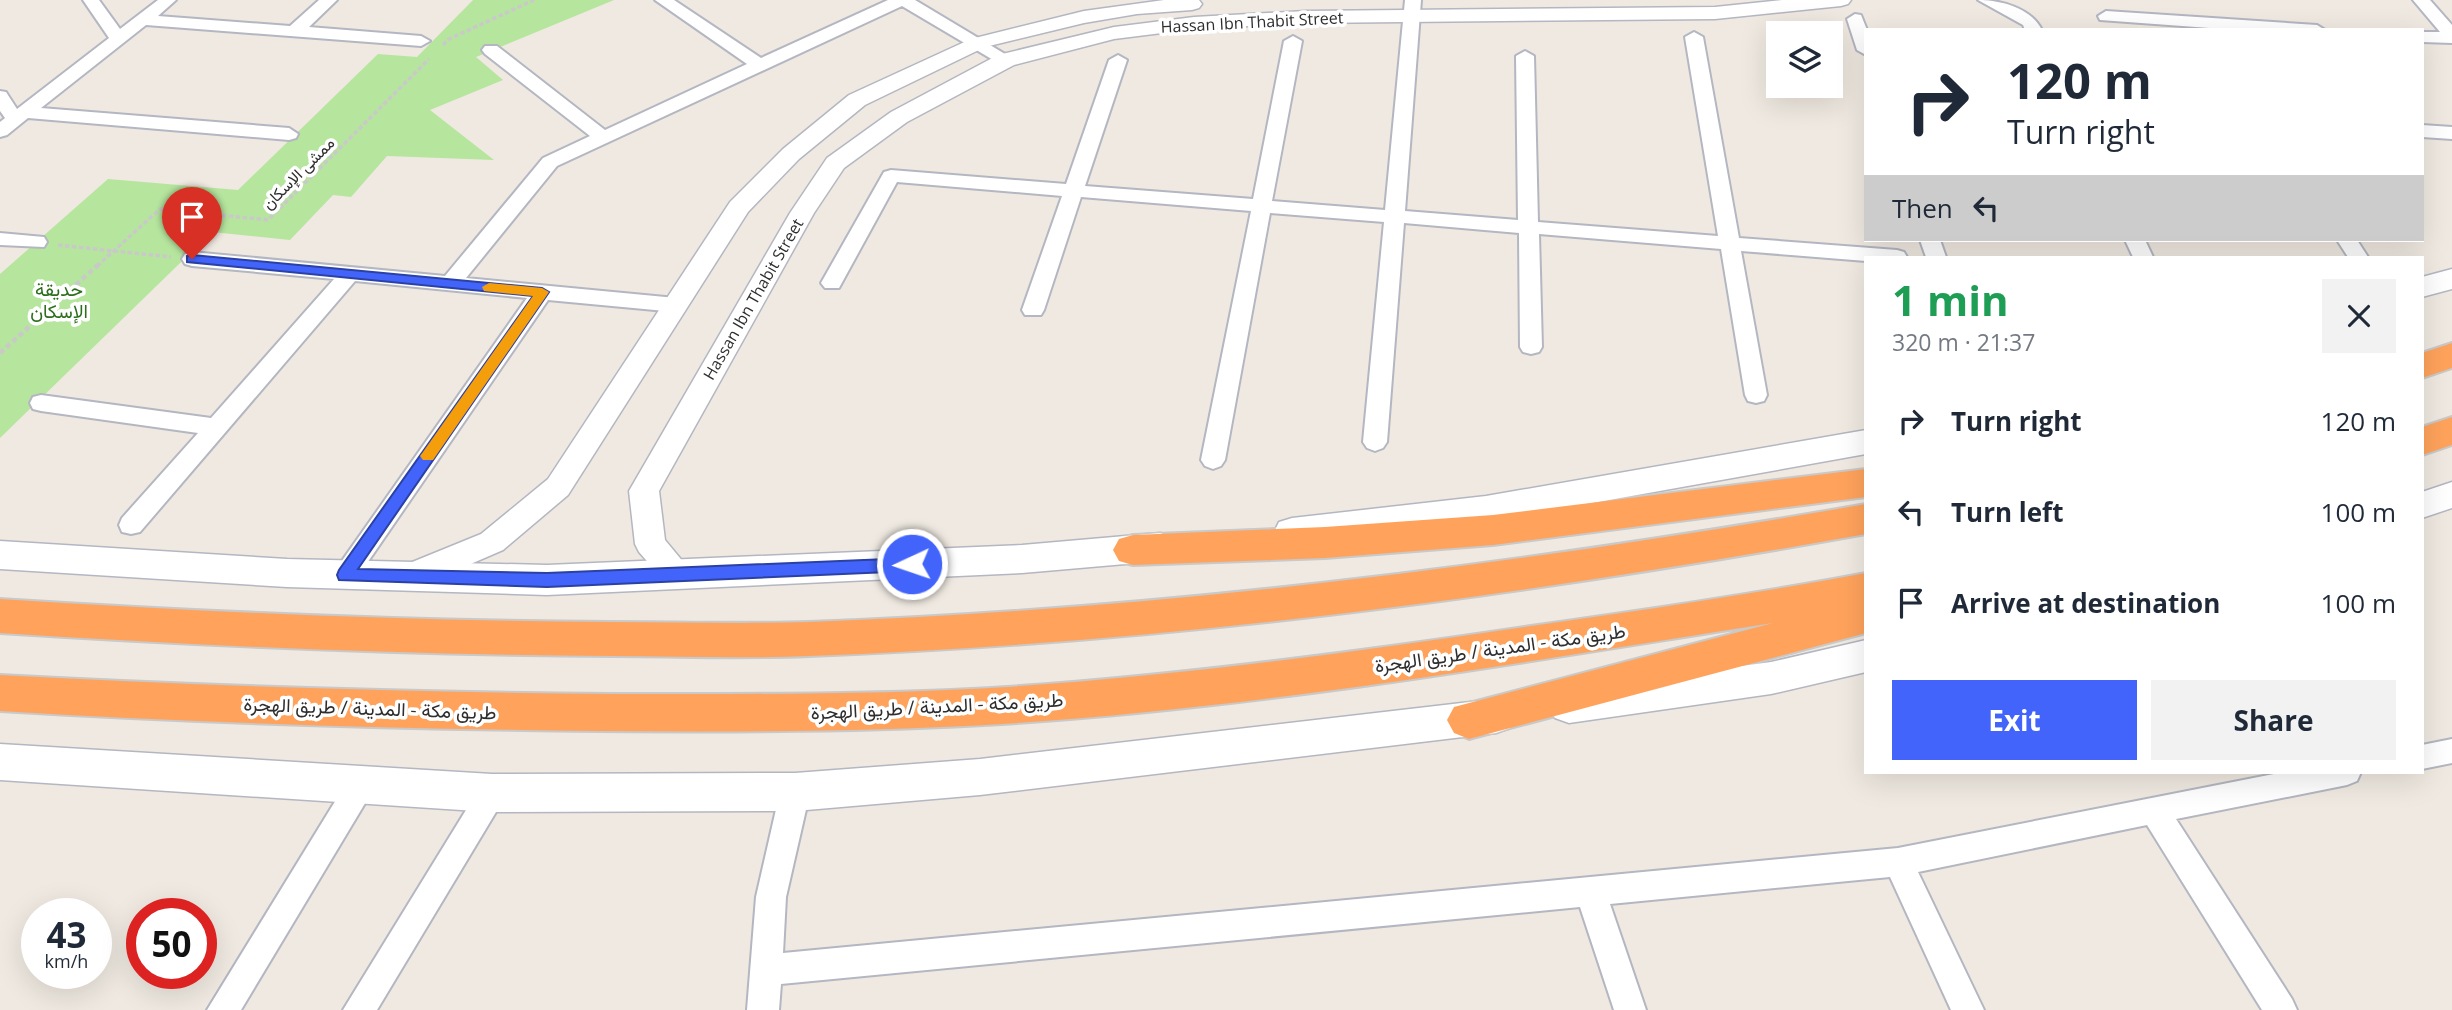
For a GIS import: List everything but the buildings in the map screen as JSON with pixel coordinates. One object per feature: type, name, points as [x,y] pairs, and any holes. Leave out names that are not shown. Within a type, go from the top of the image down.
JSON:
[{"type":"highway","points":[[2424,365],[2452,355]]},
{"type":"highway","points":[[2424,441],[2452,430]]},
{"type":"highway","points":[[1133,550],[1301,544],[1443,535],[1684,508],[1864,483]]},
{"type":"highway","points":[[0,616],[186,629],[528,639],[803,639],[989,630],[1245,609],[1511,577],[1723,546],[1864,520]]},
{"type":"highway","name":"طريق مكة - المدينة / طريق الهجرة","points":[[0,693],[145,702],[501,712],[786,714],[1006,705],[1262,682],[1784,605],[1864,589]]},
{"type":"highway","points":[[1469,720],[1864,617]]},
{"type":"main road","points":[[2424,286],[2452,279]]},
{"type":"main road","points":[[0,555],[345,575],[547,580],[1022,559],[1133,550],[1486,509],[1864,442]]},
{"type":"main road","points":[[2424,504],[2452,495]]},
{"type":"main road","points":[[0,762],[492,793],[795,792],[980,777],[1469,720],[1771,678],[1864,656]]},
{"type":"street","points":[[91,0],[118,39]]},
{"type":"street","points":[[0,131],[168,0]]},
{"type":"street","points":[[295,31],[329,0]]},
{"type":"street","points":[[663,0],[760,65]]},
{"type":"street","points":[[450,284],[550,162],[903,0],[1006,60]]},
{"type":"street","name":"Hassan Ibn Thabit Street","points":[[411,576],[492,542],[558,487],[739,207],[791,154],[857,100],[978,43],[1084,17],[1136,8],[1266,0]]},
{"type":"street","name":"Hassan Ibn Thabit Street","points":[[678,575],[650,544],[644,491],[802,213],[835,163],[899,117],[1006,60],[1114,33],[1194,23],[1412,8],[1715,13],[1841,0]]},
{"type":"street","points":[[1986,0],[2030,22],[2033,28]]},
{"type":"street","points":[[2421,0],[2452,37]]},
{"type":"street","points":[[1375,442],[1412,8]]},
{"type":"street","points":[[2106,16],[2288,28]]},
{"type":"street","points":[[1855,19],[1864,44]]},
{"type":"street","points":[[142,20],[422,41]]},
{"type":"street","points":[[1694,37],[1756,395]]},
{"type":"street","points":[[2424,37],[2452,37]]},
{"type":"street","points":[[1213,460],[1293,41]]},
{"type":"street","points":[[491,50],[603,138]]},
{"type":"street","points":[[1525,56],[1531,347]]},
{"type":"street","points":[[1033,310],[1118,60]]},
{"type":"street","points":[[0,96],[20,116],[289,134]]},
{"type":"street","points":[[2424,131],[2452,133]]},
{"type":"street","points":[[832,283],[891,176],[1884,256]]},
{"type":"street","points":[[0,239],[37,242]]},
{"type":"street","points":[[192,259],[676,305]]},
{"type":"street","points":[[131,525],[350,274]]},
{"type":"street","points":[[345,575],[542,292]]},
{"type":"street","points":[[41,403],[216,427]]},
{"type":"street","points":[[2424,757],[2452,751]]},
{"type":"street","points":[[764,970],[1898,862],[2337,774]]},
{"type":"street","points":[[223,1010],[360,786]]},
{"type":"street","points":[[763,1010],[771,897],[795,792]]},
{"type":"street","points":[[359,1010],[492,793]]},
{"type":"street","points":[[2154,810],[2281,1010]]},
{"type":"street","points":[[1898,862],[1968,1010]]},
{"type":"street","points":[[1591,893],[1630,1010]]},
{"type":"path","points":[[440,48],[449,39],[534,0]]},
{"type":"path","name":"ممشى الإسكان","points":[[0,353],[160,209],[268,220],[430,58]]},
{"type":"path","points":[[37,242],[192,259]]},
{"type":"green space","name":"حديقة الإسكان","points":[[473,0],[614,0],[476,57],[503,80],[430,110],[494,160],[387,156],[351,197],[333,195],[290,240],[212,232],[0,438],[0,274],[108,179],[238,190],[378,54],[417,57]]},
{"type":"slow traffic","points":[[428,456],[542,292],[489,287]]},
{"type":"route","points":[[192,259],[542,292],[345,575],[547,580],[912,564]]}]
